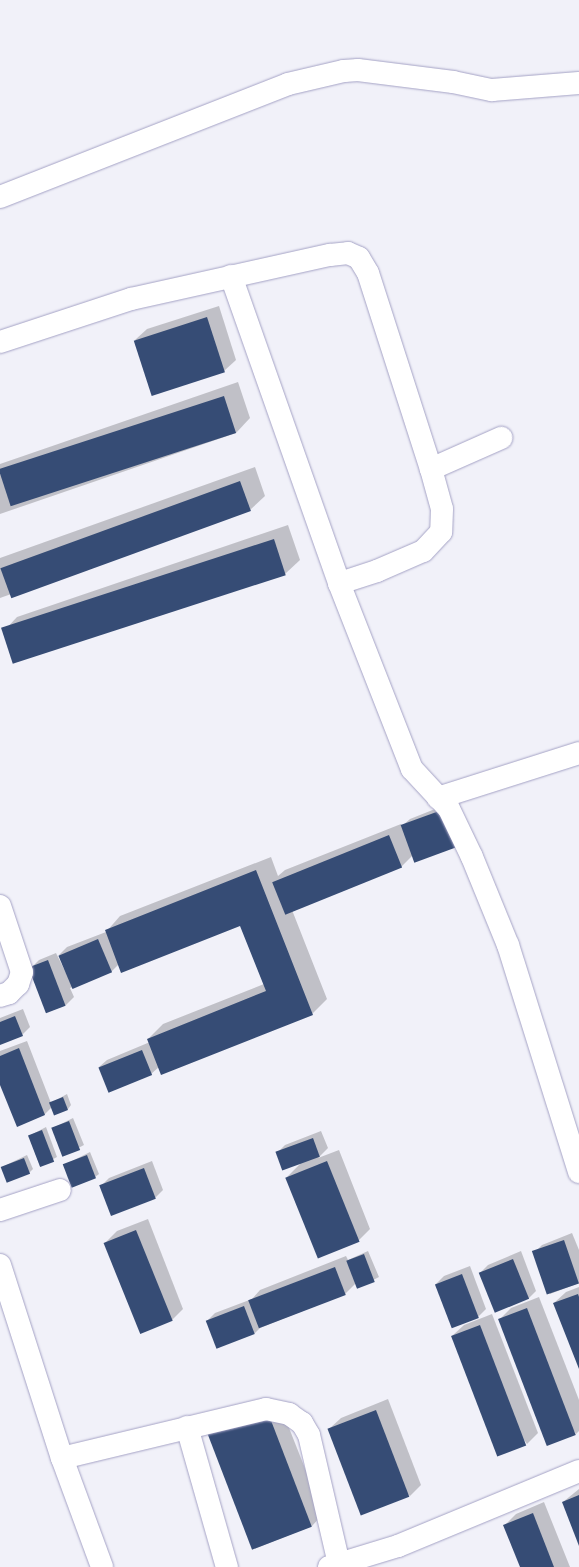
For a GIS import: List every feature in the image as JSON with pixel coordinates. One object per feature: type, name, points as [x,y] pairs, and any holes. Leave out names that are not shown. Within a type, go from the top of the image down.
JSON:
[{"type":"street","points":[[0,197],[288,84],[344,71],[358,70],[453,82],[492,90],[579,83]]},
{"type":"street","points":[[0,342],[131,299],[194,287],[231,276],[330,255],[348,253],[359,258],[368,273],[431,469],[442,509],[441,532],[423,551],[377,571],[339,583]]},
{"type":"street","points":[[231,276],[339,583],[412,769],[449,809],[472,857],[508,945],[579,1172]]},
{"type":"street","points":[[431,469],[501,438]]},
{"type":"street","points":[[438,798],[579,753]]},
{"type":"street","points":[[0,906],[22,972],[18,984],[9,993],[0,996]]},
{"type":"street","points":[[0,1210],[60,1190]]},
{"type":"street","points":[[0,1265],[62,1458],[102,1567]]},
{"type":"street","points":[[62,1458],[187,1426],[266,1409],[289,1414],[302,1423],[309,1435],[334,1566],[398,1546],[579,1471]]},
{"type":"street","points":[[187,1426],[227,1567]]},
{"type":"building","points":[[207,317],[225,372],[152,396],[134,341]]},
{"type":"building","points":[[224,396],[236,433],[11,506],[0,474],[0,469]]},
{"type":"building","points":[[240,481],[251,511],[11,598],[0,568]]},
{"type":"building","points":[[274,539],[286,575],[13,664],[1,628]]},
{"type":"building","points":[[442,810],[456,848],[414,863],[401,825]]},
{"type":"building","points":[[389,835],[402,867],[285,915],[272,882]]},
{"type":"building","points":[[256,870],[313,1015],[161,1075],[147,1039],[266,991],[240,926],[121,973],[105,930]]},
{"type":"building","points":[[98,939],[112,972],[72,989],[58,956]]},
{"type":"building","points":[[48,960],[66,1006],[46,1013],[28,968]]},
{"type":"building","points":[[15,1016],[23,1036],[0,1045],[0,1022]]},
{"type":"building","points":[[19,1048],[45,1115],[17,1127],[0,1085],[0,1056]]},
{"type":"building","points":[[142,1050],[152,1075],[109,1093],[98,1068]]},
{"type":"building","points":[[63,1097],[68,1110],[54,1115],[49,1102]]},
{"type":"building","points":[[69,1121],[80,1150],[62,1157],[51,1128]]},
{"type":"building","points":[[42,1130],[54,1162],[40,1167],[28,1135]]},
{"type":"building","points":[[313,1138],[320,1157],[282,1170],[275,1152]]},
{"type":"building","points":[[87,1155],[96,1178],[72,1188],[63,1164]]},
{"type":"building","points":[[24,1158],[30,1174],[7,1183],[1,1167]]},
{"type":"building","points":[[327,1161],[360,1242],[318,1259],[285,1178]]},
{"type":"building","points":[[144,1168],[156,1199],[111,1216],[99,1185]]},
{"type":"building","points":[[136,1230],[173,1321],[140,1334],[104,1243]]},
{"type":"building","points":[[564,1240],[579,1283],[547,1295],[532,1251]]},
{"type":"building","points":[[364,1254],[375,1282],[357,1289],[346,1261]]},
{"type":"building","points":[[513,1259],[529,1299],[495,1313],[479,1273]]},
{"type":"building","points":[[335,1267],[346,1295],[259,1328],[248,1300]]},
{"type":"building","points":[[462,1274],[479,1318],[452,1328],[435,1284]]},
{"type":"building","points":[[578,1294],[579,1297],[579,1369],[553,1303]]},
{"type":"building","points":[[244,1306],[255,1334],[216,1349],[206,1321]]},
{"type":"building","points":[[527,1308],[576,1435],[547,1446],[498,1319]]},
{"type":"building","points":[[480,1325],[526,1445],[497,1457],[451,1336]]},
{"type":"building","points":[[267,1410],[312,1527],[252,1550],[207,1433]]},
{"type":"building","points":[[376,1410],[409,1497],[361,1515],[327,1429]]},
{"type":"building","points":[[579,1495],[579,1546],[562,1502]]},
{"type":"building","points":[[533,1513],[554,1567],[520,1567],[503,1525]]}]
